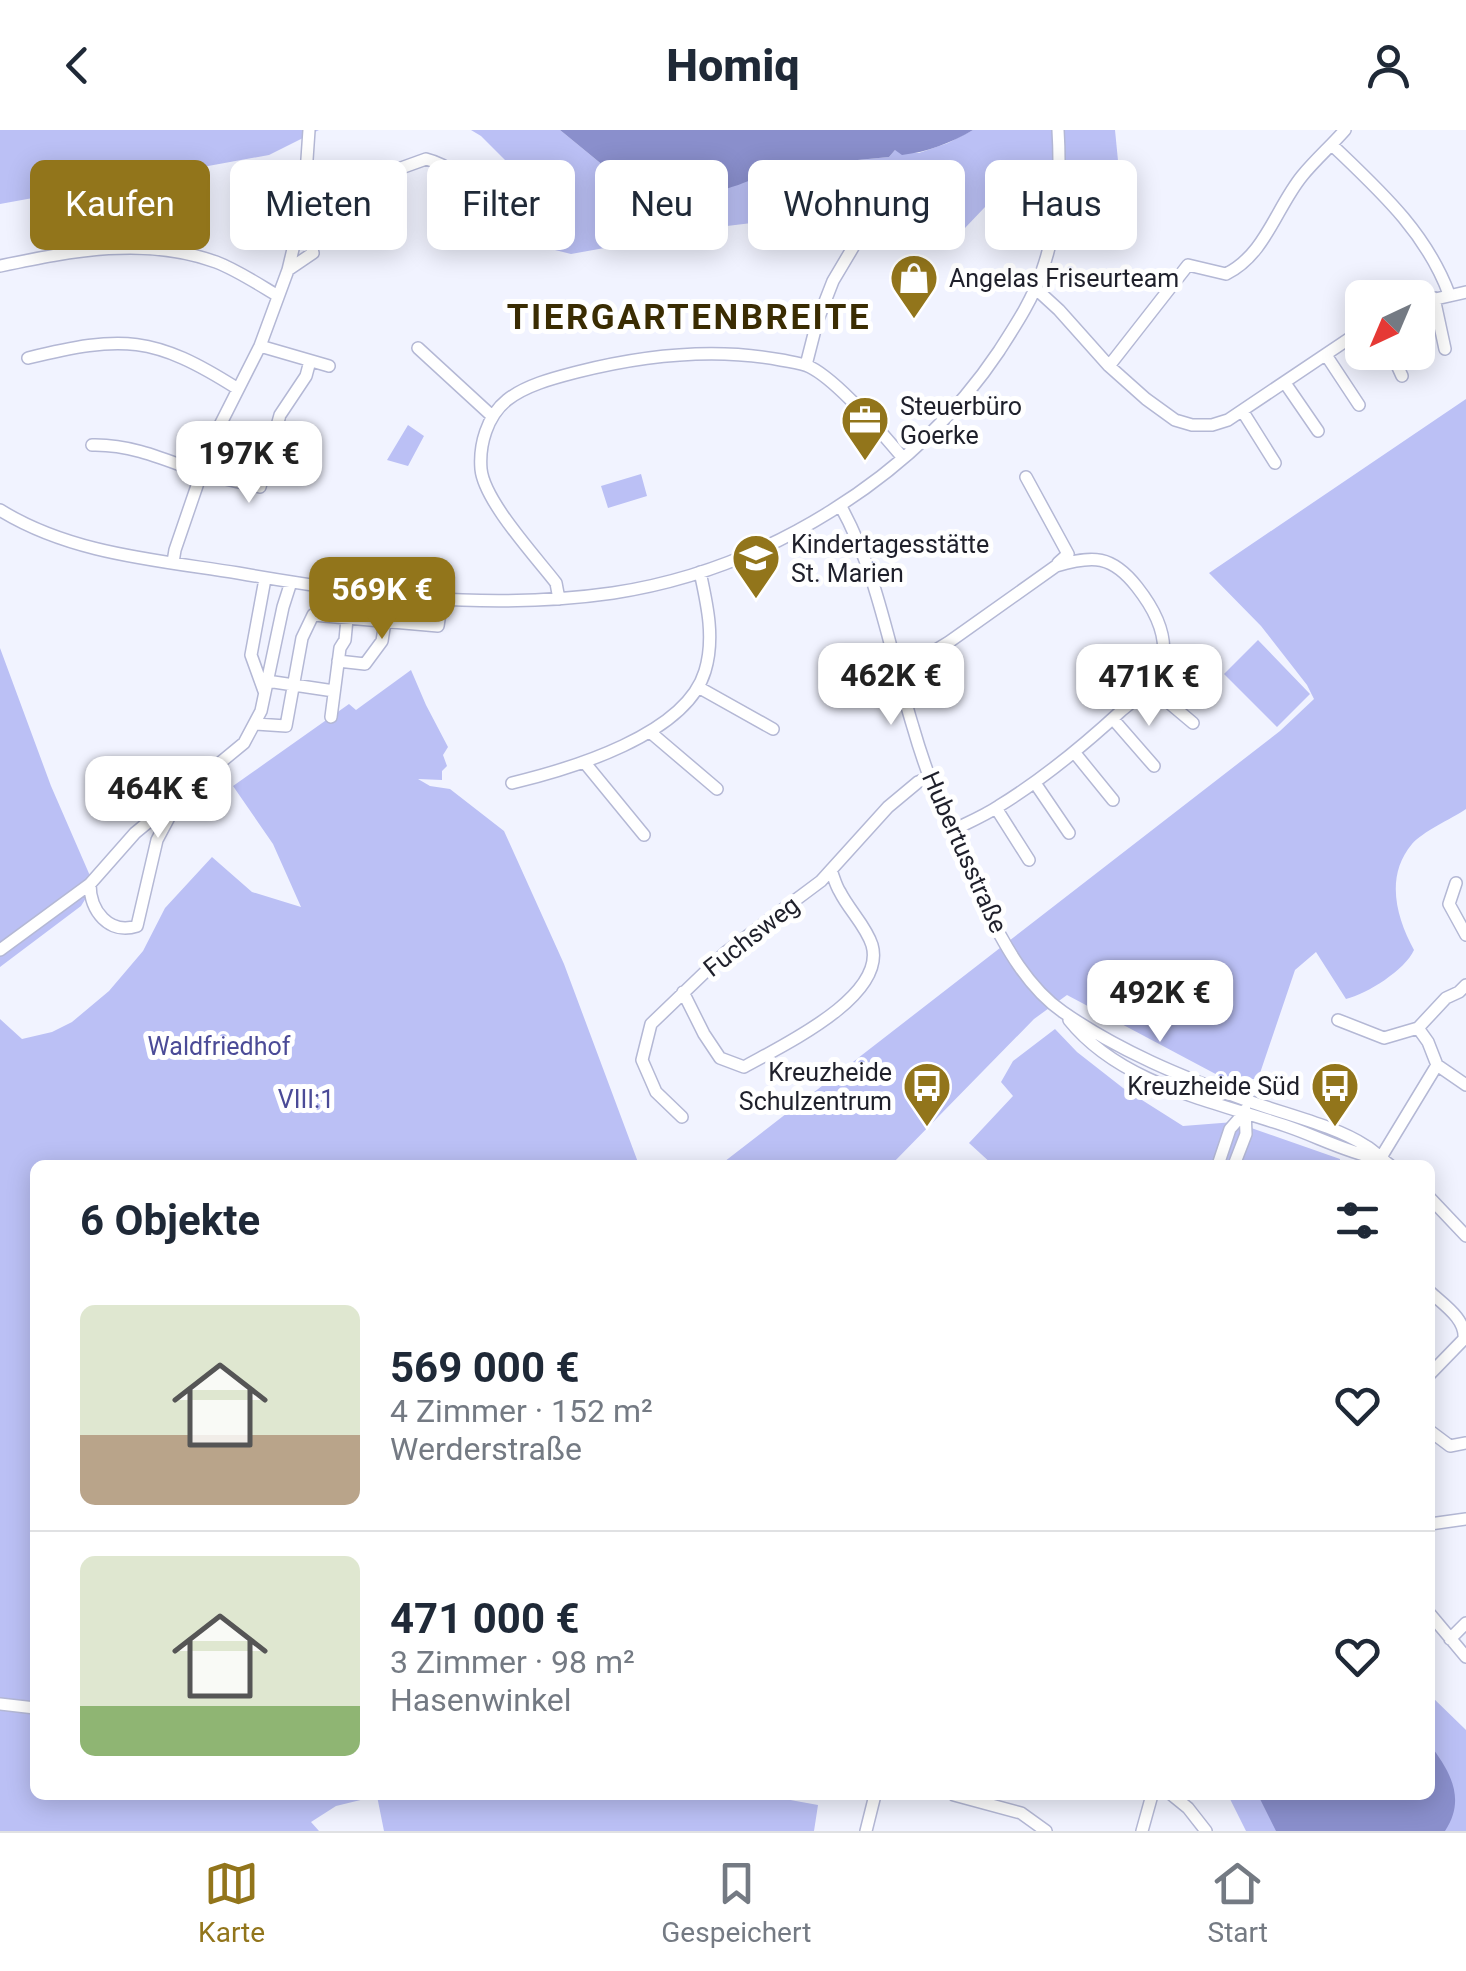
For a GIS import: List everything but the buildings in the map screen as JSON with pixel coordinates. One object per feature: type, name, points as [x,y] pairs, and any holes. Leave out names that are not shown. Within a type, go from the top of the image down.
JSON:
[{"type":"street","points":[[307,160],[309,130]]},
{"type":"street","points":[[0,510],[62,540],[104,551],[402,598],[478,602],[560,598],[615,592],[700,572],[786,536],[840,505],[903,458],[980,380],[1035,288],[1058,198],[1058,130]]},
{"type":"street","points":[[1109,366],[1188,265],[1226,274],[1246,262],[1301,177],[1345,130]]},
{"type":"street","points":[[1332,145],[1375,185],[1419,236],[1450,294]]},
{"type":"street","points":[[0,266],[84,250],[162,248],[220,264],[278,296]]},
{"type":"street","points":[[173,562],[214,439],[260,346],[293,250]]},
{"type":"street","points":[[288,270],[313,254],[313,250]]},
{"type":"street","points":[[806,365],[833,281],[851,250]]},
{"type":"street","points":[[1035,288],[1146,399],[1175,420],[1192,425],[1212,425],[1243,412],[1345,342]]},
{"type":"street","points":[[1435,298],[1466,292]]},
{"type":"street","points":[[1435,303],[1445,349]]},
{"type":"street","points":[[28,358],[106,342],[151,346],[180,355],[238,388]]},
{"type":"street","points":[[260,346],[330,366]]},
{"type":"street","points":[[418,348],[492,416]]},
{"type":"street","points":[[560,598],[556,584],[496,503],[481,468],[482,448],[492,416],[508,399],[544,380],[609,364],[688,353],[754,355],[806,365],[840,391],[903,458]]},
{"type":"street","points":[[1326,355],[1359,405]]},
{"type":"street","points":[[92,446],[126,448],[260,487],[280,414],[306,376],[310,361]]},
{"type":"street","points":[[1399,370],[1402,376]]},
{"type":"street","points":[[1285,383],[1318,431]]},
{"type":"street","points":[[1243,412],[1275,463]]},
{"type":"street","points":[[896,665],[949,642],[1068,554],[1026,477]]},
{"type":"street","name":"Hubertusstraße","points":[[840,505],[876,592],[913,729],[951,831],[998,932],[1043,996],[1062,1012],[1140,1058],[1246,1107],[1318,1124],[1367,1146],[1383,1160]]},
{"type":"street","points":[[951,831],[1035,783],[1074,752],[1149,686],[1163,660],[1160,628],[1136,586],[1120,568],[1104,559],[1079,559],[1056,566]]},
{"type":"street","points":[[512,784],[585,762],[650,732],[684,704],[704,672],[710,634],[700,572]]},
{"type":"street","points":[[266,579],[251,655],[266,688]]},
{"type":"street","points":[[0,950],[90,884],[135,833],[244,743],[256,724],[291,582]]},
{"type":"street","points":[[256,724],[286,726],[302,638],[313,615],[438,626],[442,600]]},
{"type":"street","points":[[331,718],[347,618]]},
{"type":"street","points":[[338,661],[365,664],[382,641],[385,622]]},
{"type":"street","points":[[266,688],[292,686],[334,691]]},
{"type":"street","points":[[1149,686],[1192,723]]},
{"type":"street","points":[[698,687],[773,729]]},
{"type":"street","points":[[1113,719],[1154,766]]},
{"type":"street","points":[[650,732],[717,789]]},
{"type":"street","points":[[1074,752],[1113,800]]},
{"type":"street","points":[[585,762],[644,835]]},
{"type":"street","name":"Fuchsweg","points":[[682,1117],[656,1092],[642,1060],[651,1024],[726,952],[821,881],[888,806],[930,777]]},
{"type":"street","points":[[1035,783],[1069,833]]},
{"type":"street","points":[[90,884],[93,905],[102,918],[118,928],[138,926],[157,840],[181,796]]},
{"type":"street","points":[[996,808],[1028,860]]},
{"type":"street","points":[[683,992],[720,1058],[744,1067],[841,1007],[870,976],[875,959],[871,941],[838,891],[831,870]]},
{"type":"street","points":[[1456,883],[1450,910],[1466,935]]},
{"type":"street","points":[[1338,1020],[1384,1038],[1418,1028],[1446,998],[1466,984]]},
{"type":"street","points":[[1418,1028],[1437,1065],[1466,1086]]},
{"type":"street","name":"Hubertusstraße","points":[[1385,1160],[1389,1144],[1437,1065]]},
{"type":"street","points":[[1220,1160],[1230,1129],[1246,1107]]},
{"type":"street","points":[[1236,1160],[1246,1134],[1246,1107]]},
{"type":"street","points":[[1435,1203],[1466,1236]]},
{"type":"street","points":[[1435,1297],[1464,1324],[1465,1332],[1464,1339],[1435,1369]]},
{"type":"street","points":[[1435,1435],[1450,1446],[1466,1443]]},
{"type":"street","points":[[1435,1523],[1466,1519]]},
{"type":"street","points":[[1435,1620],[1466,1657]]},
{"type":"street","points":[[1450,1638],[1466,1623]]},
{"type":"street","points":[[0,1704],[30,1707]]},
{"type":"street","points":[[866,1831],[874,1800]]},
{"type":"street","points":[[974,1800],[1021,1813],[1046,1831]]},
{"type":"street","points":[[1142,1831],[1151,1800]]},
{"type":"street","points":[[1178,1800],[1206,1831]]},
{"type":"green space","points":[[0,130],[319,130],[269,155],[210,166],[210,160],[30,160],[30,199],[0,204]]},
{"type":"green space","points":[[471,130],[560,130],[597,160],[595,250],[571,254],[555,250],[575,250],[575,160],[505,160]]},
{"type":"green space","points":[[973,130],[1115,130],[1118,160],[985,160],[985,207],[965,228],[965,160],[858,160],[889,157],[895,150],[919,153]]},
{"type":"green space","points":[[748,180],[748,223],[728,226],[728,187]]},
{"type":"green space","points":[[1466,399],[1466,809],[1412,844],[1398,869],[1398,910],[1414,950],[1409,958],[1374,987],[1346,999],[1316,952],[1295,970],[1258,1079],[1225,1079],[1067,995],[1034,1019],[896,1160],[726,1160],[1280,731],[1314,699],[1261,626],[1209,573]]},
{"type":"green space","points":[[408,425],[424,436],[408,466],[387,460]]},
{"type":"green space","points":[[641,474],[647,496],[608,508],[601,486]]},
{"type":"green space","points":[[1258,640],[1310,694],[1277,727],[1224,674]]},
{"type":"green space","points":[[0,648],[51,786],[94,885],[81,906],[0,967]]},
{"type":"green space","points":[[411,670],[448,747],[443,755],[447,766],[442,771],[442,780],[418,779],[430,786],[450,789],[504,831],[564,964],[637,1160],[30,1160],[30,1800],[361,1800],[336,1806],[311,1822],[319,1831],[0,1831],[0,1019],[22,1039],[52,1032],[72,1022],[109,991],[143,951],[165,908],[212,857],[252,892],[301,907],[273,844],[233,786],[349,704],[356,710]]},
{"type":"green space","points":[[1055,1029],[1123,1088],[1183,1126],[1234,1122],[1340,1160],[988,1160],[969,1143],[1013,1096],[1001,1082],[1013,1061]]},
{"type":"green space","points":[[1435,1700],[1466,1730],[1466,1831],[1246,1831],[1230,1800],[1435,1800]]},
{"type":"green space","points":[[378,1800],[790,1800],[818,1805],[814,1831],[384,1831]]},
{"type":"shaded area","points":[[560,130],[973,130],[921,152],[902,155],[895,150],[889,157],[748,160],[748,181],[728,188],[728,160],[597,160]]},
{"type":"shaded area","points":[[1435,1752],[1453,1786],[1454,1808],[1445,1831],[1276,1831],[1260,1800],[1435,1800]]},
{"type":"place","name":"Angelas Friseurteam","points":[[914,320]]},
{"type":"place","name":"Steuerbüro Goerke","points":[[865,462]]},
{"type":"place","name":"Kindertagesstätte St. Marien","points":[[756,600]]},
{"type":"place","name":"Kreuzheide Schulzentrum","points":[[927,1128]]},
{"type":"place","name":"Kreuzheide Süd","points":[[1335,1128]]},
{"type":"district","name":"TIERGARTENBREITE","points":[[689,317]]},
{"type":"park label","name":"Waldfriedhof","points":[[219,1046]]},
{"type":"park label","name":"VIII:1","points":[[306,1099]]}]
